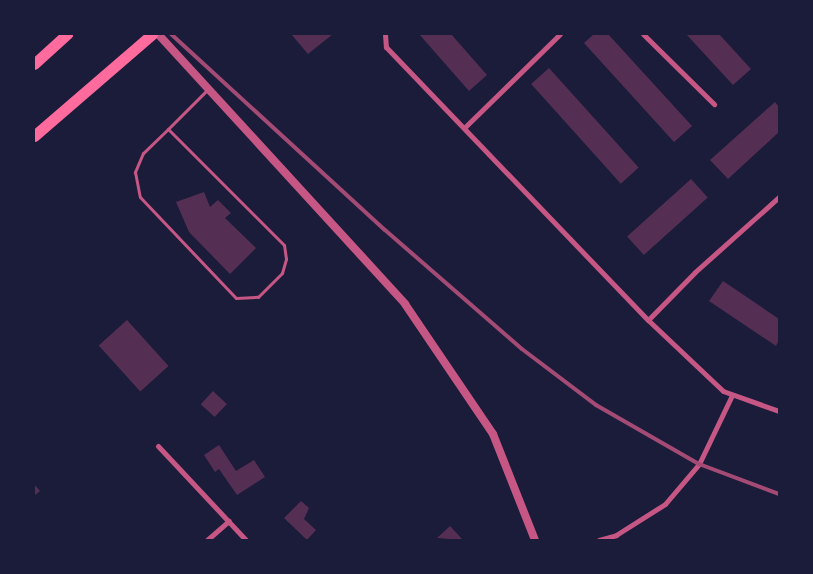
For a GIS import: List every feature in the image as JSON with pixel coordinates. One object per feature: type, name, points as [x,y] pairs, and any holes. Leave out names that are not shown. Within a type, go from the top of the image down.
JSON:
[{"type":"highway","points":[[34,64],[67,34]]},
{"type":"highway","points":[[34,136],[102,75],[152,34]]},
{"type":"street","points":[[158,34],[405,304],[493,434],[535,540]]},
{"type":"street","points":[[386,34],[386,47],[648,320],[732,395],[779,411]]},
{"type":"street","points":[[464,128],[560,34]]},
{"type":"street","points":[[643,34],[714,104]]},
{"type":"street","points":[[648,320],[695,272],[779,197]]},
{"type":"street","points":[[598,540],[616,535],[665,504],[699,464],[732,395]]},
{"type":"street","points":[[158,446],[246,540]]},
{"type":"street","points":[[207,540],[228,522]]},
{"type":"lane","points":[[168,129],[284,245],[286,259],[282,273],[258,297],[236,298],[140,197],[135,172],[143,153],[208,89]]},
{"type":"building","points":[[291,34],[333,34],[308,54]]},
{"type":"building","points":[[419,34],[451,34],[487,75],[469,91]]},
{"type":"building","points":[[594,34],[608,34],[692,126],[674,142],[584,43]]},
{"type":"building","points":[[686,34],[719,34],[751,69],[733,85]]},
{"type":"building","points":[[549,68],[639,168],[621,184],[531,84]]},
{"type":"building","points":[[775,102],[779,107],[779,132],[728,179],[710,160]]},
{"type":"building","points":[[691,179],[708,198],[644,255],[627,237]]},
{"type":"building","points":[[204,192],[210,207],[218,200],[231,213],[225,218],[256,248],[230,274],[189,232],[176,202]]},
{"type":"building","points":[[723,281],[779,319],[779,340],[776,346],[709,301]]},
{"type":"building","points":[[127,320],[168,366],[140,392],[99,345]]},
{"type":"building","points":[[213,391],[227,404],[215,417],[201,404]]},
{"type":"building","points":[[219,445],[236,471],[254,460],[265,477],[237,495],[219,469],[215,472],[204,455]]},
{"type":"building","points":[[34,484],[40,491],[34,496]]},
{"type":"building","points":[[301,501],[309,508],[304,519],[316,530],[307,540],[284,518]]},
{"type":"building","points":[[450,526],[463,540],[437,538]]},
{"type":"railway","points":[[171,34],[385,230],[522,349],[596,405],[699,464],[779,494]]}]
